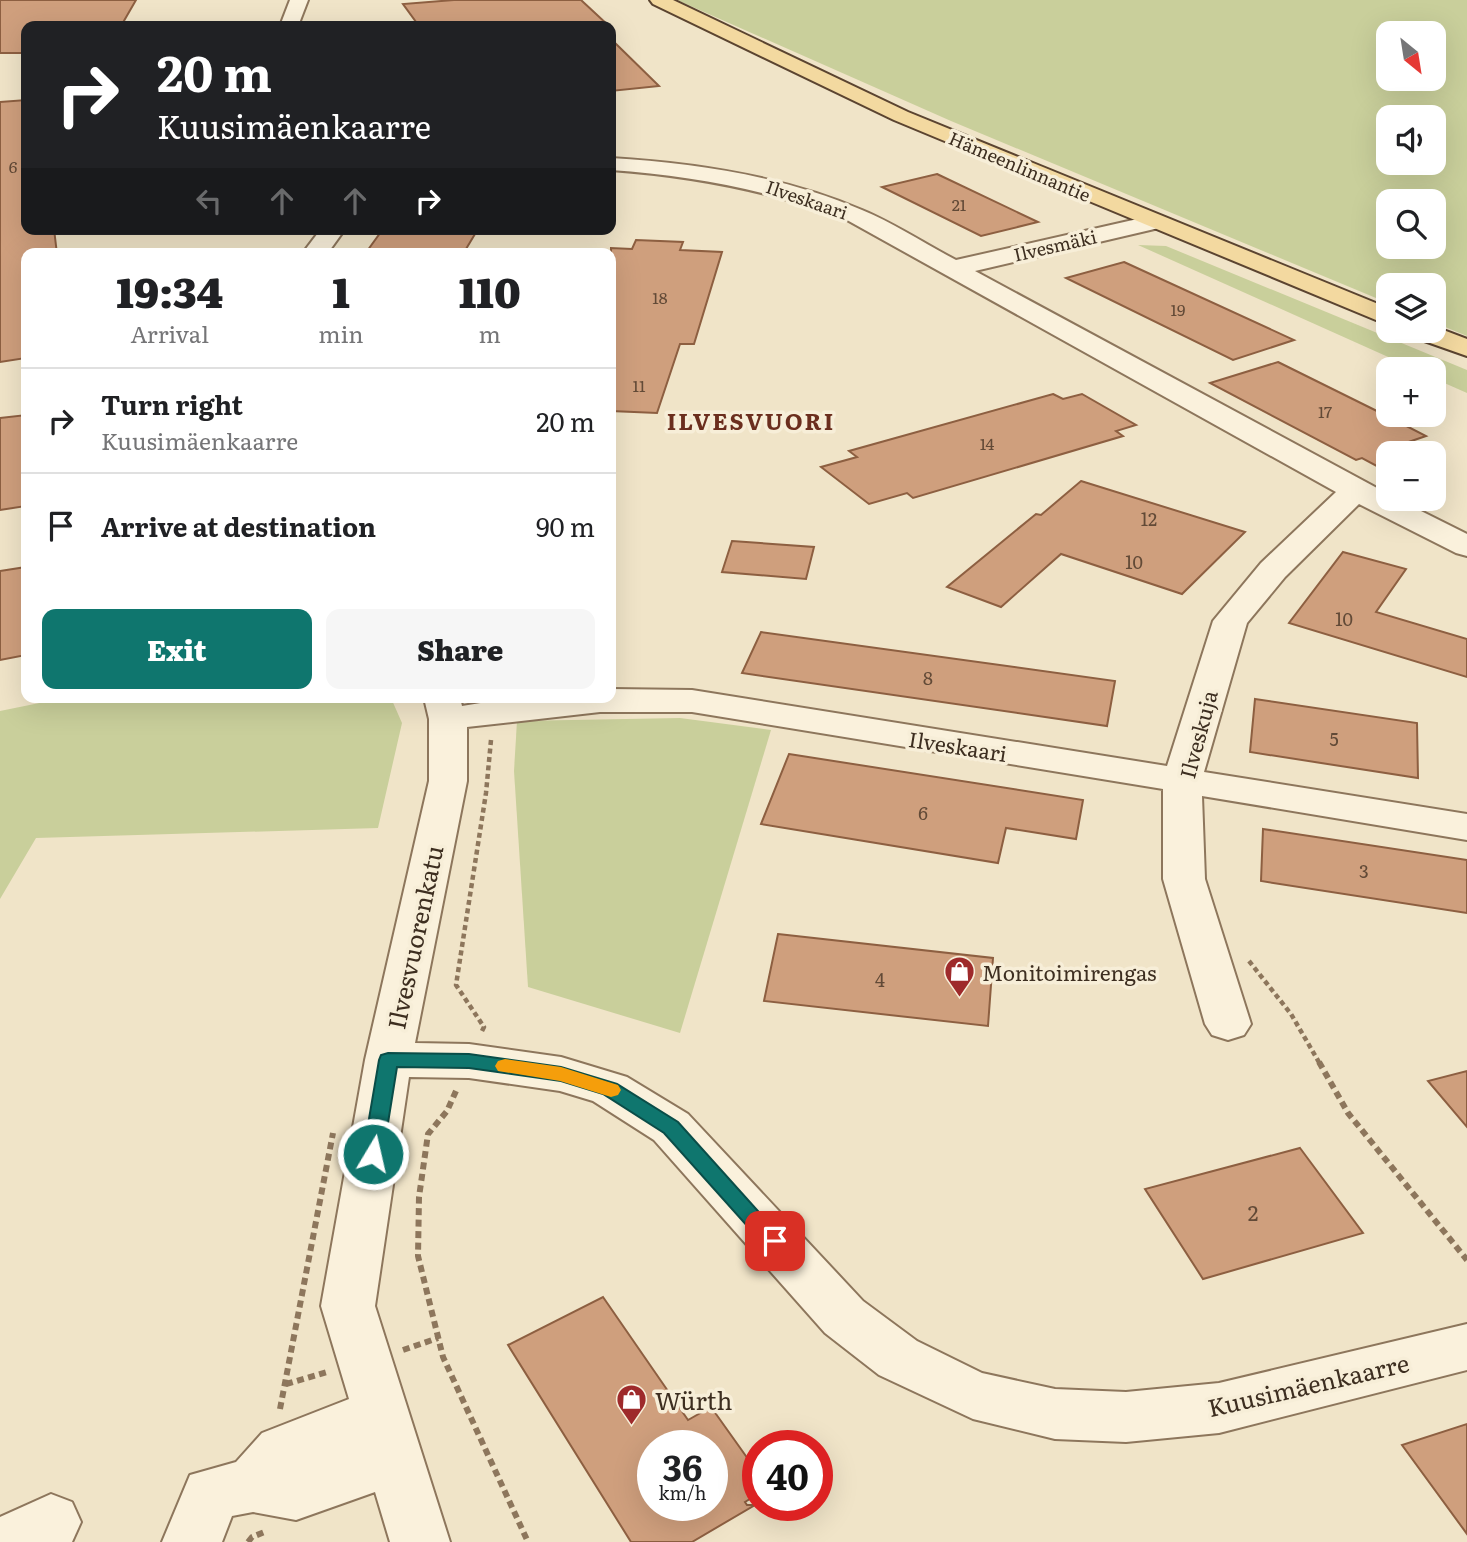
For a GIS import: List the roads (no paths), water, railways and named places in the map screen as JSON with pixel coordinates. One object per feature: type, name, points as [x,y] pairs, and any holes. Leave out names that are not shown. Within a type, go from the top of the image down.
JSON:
[{"type":"main road","name":"Hämeenlinnantie","points":[[659,0],[890,110],[1376,312]]},
{"type":"main road","points":[[1446,340],[1467,348]]},
{"type":"street","points":[[291,21],[299,0]]},
{"type":"street","name":"Ilveskaari","points":[[616,164],[711,174],[806,195],[855,215],[1354,490],[1467,547]]},
{"type":"street","name":"Ilvesmäki","points":[[955,268],[1155,222]]},
{"type":"street","name":"Ilveskuja","points":[[1228,1024],[1184,879],[1182,782],[1230,621],[1273,570],[1354,490]]},
{"type":"street","name":"Ilveskaari","points":[[616,698],[692,701],[1467,827]]},
{"type":"street","name":"Ilveskaari","points":[[459,710],[551,703]]},
{"type":"street","name":"Ilvesvuorenkatu","points":[[420,1542],[348,1306],[388,1060],[448,781],[459,710]]},
{"type":"street","name":"Kuusimäenkaarre","points":[[388,1060],[469,1061],[561,1074],[610,1089],[671,1127],[844,1317],[898,1358],[973,1395],[1055,1414],[1126,1417],[1219,1408],[1467,1347]]},
{"type":"street","points":[[192,1542],[211,1494],[253,1485],[296,1493],[387,1436]]},
{"type":"place","name":"Monitoimirengas","points":[[959,998]]},
{"type":"place","name":"Würth","points":[[632,1426]]},
{"type":"district","name":"ILVESVUORI","points":[[751,420]]}]
